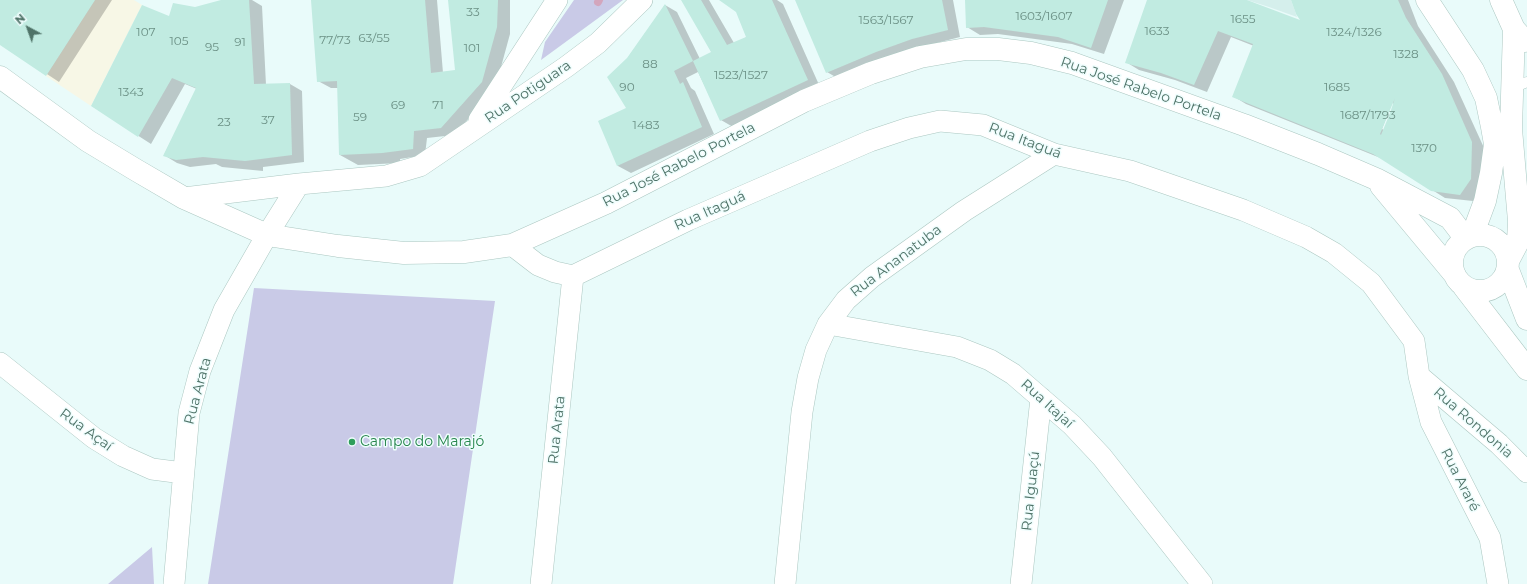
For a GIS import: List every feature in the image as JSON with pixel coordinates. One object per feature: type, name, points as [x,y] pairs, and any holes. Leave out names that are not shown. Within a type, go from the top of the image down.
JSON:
[{"type":"street","name":"Rua Potiguara","points":[[474,129],[566,67],[598,43],[642,0]]},
{"type":"street","points":[[1427,0],[1473,70],[1486,98],[1494,144],[1491,172],[1485,201],[1469,237]]},
{"type":"street","points":[[1501,0],[1521,36],[1520,85],[1510,130],[1518,221],[1518,242],[1513,264],[1498,285],[1490,289],[1482,291],[1473,290],[1460,281],[1452,267],[1454,251],[1459,244],[1469,237],[1484,235],[1493,238],[1506,250],[1513,264],[1527,319]]},
{"type":"street","name":"Rua Potiguara","points":[[474,129],[553,1]]},
{"type":"street","name":"Rua José Rabelo Portela","points":[[0,77],[88,141],[184,198],[267,235],[338,246],[404,253],[464,252],[512,245],[606,204],[804,101],[871,73],[920,57],[966,49],[998,49],[1031,53],[1072,63],[1244,125],[1318,154],[1376,179],[1450,218],[1469,237]]},
{"type":"street","name":"Rua Itaguá","points":[[573,276],[688,220],[870,141],[909,128],[940,121],[983,124],[1054,154],[1130,171],[1243,210],[1306,237],[1334,253],[1371,283],[1414,340],[1419,376]]},
{"type":"street","points":[[184,198],[299,184],[386,176],[420,166],[474,129]]},
{"type":"street","name":"Rua Ananatuba","points":[[785,584],[802,412],[808,378],[816,350],[828,324],[846,300],[872,276],[964,211],[1054,154]]},
{"type":"street","points":[[1376,179],[1460,281],[1527,369]]},
{"type":"street","name":"Rua Arata","points":[[174,584],[189,413],[200,371],[224,310],[267,235],[299,184]]},
{"type":"street","points":[[512,245],[538,265],[555,272],[573,276]]},
{"type":"street","name":"Rua Arata","points":[[541,584],[573,276]]},
{"type":"street","name":"Rua Itajaí","points":[[828,324],[957,347],[990,360],[1013,374],[1072,425],[1102,457],[1202,584]]},
{"type":"street","name":"Rua Açaí","points":[[0,363],[88,434],[123,456],[152,470],[183,473]]},
{"type":"street","name":"Rua Rondonia","points":[[1419,376],[1499,444],[1527,472]]},
{"type":"street","name":"Rua Araré","points":[[1419,376],[1431,422],[1490,538],[1498,584]]},
{"type":"street","name":"Rua Iguaçú","points":[[1021,584],[1041,398]]},
{"type":"shaded area","points":[[95,0],[134,0],[142,5],[91,106],[46,76]]},
{"type":"shaded area","points":[[574,0],[623,0],[541,60],[545,42]]},
{"type":"shaded area","points":[[1247,0],[1291,0],[1297,17],[1269,7]]},
{"type":"shaded area","name":"Campo do Marajó","points":[[254,288],[495,301],[453,584],[208,584]]},
{"type":"shaded area","points":[[152,547],[154,584],[108,584]]},
{"type":"building","points":[[0,0],[95,0],[46,76],[0,45]]},
{"type":"building","points":[[221,0],[249,0],[254,84],[290,83],[292,155],[245,161],[203,157],[176,160],[163,156],[196,88],[172,78],[138,137],[91,106],[142,5],[169,16],[173,3],[195,7]]},
{"type":"building","points":[[311,0],[425,0],[431,73],[455,70],[448,0],[498,0],[497,27],[482,82],[441,128],[414,131],[413,149],[382,153],[339,155],[337,81],[317,82]]},
{"type":"building","points":[[681,0],[701,0],[727,45],[746,37],[736,12],[719,0],[772,0],[808,80],[720,121],[693,61],[711,52]]},
{"type":"building","points":[[795,0],[942,0],[948,30],[912,39],[826,73]]},
{"type":"building","points":[[965,0],[1108,0],[1091,48],[1058,37],[984,27],[966,28]]},
{"type":"building","points":[[1147,0],[1247,0],[1300,20],[1291,0],[1398,0],[1406,18],[1442,74],[1472,142],[1471,179],[1460,195],[1431,191],[1373,154],[1232,97],[1253,44],[1218,31],[1194,85],[1161,73],[1125,63]],"holes":[[[1395,98],[1381,135],[1380,134]]]},
{"type":"building","points":[[665,4],[693,61],[674,71],[680,84],[683,82],[702,127],[617,166],[598,121],[626,108],[607,77],[627,58]]},
{"type":"place","name":"Campo do Marajó","points":[[352,442]]}]
